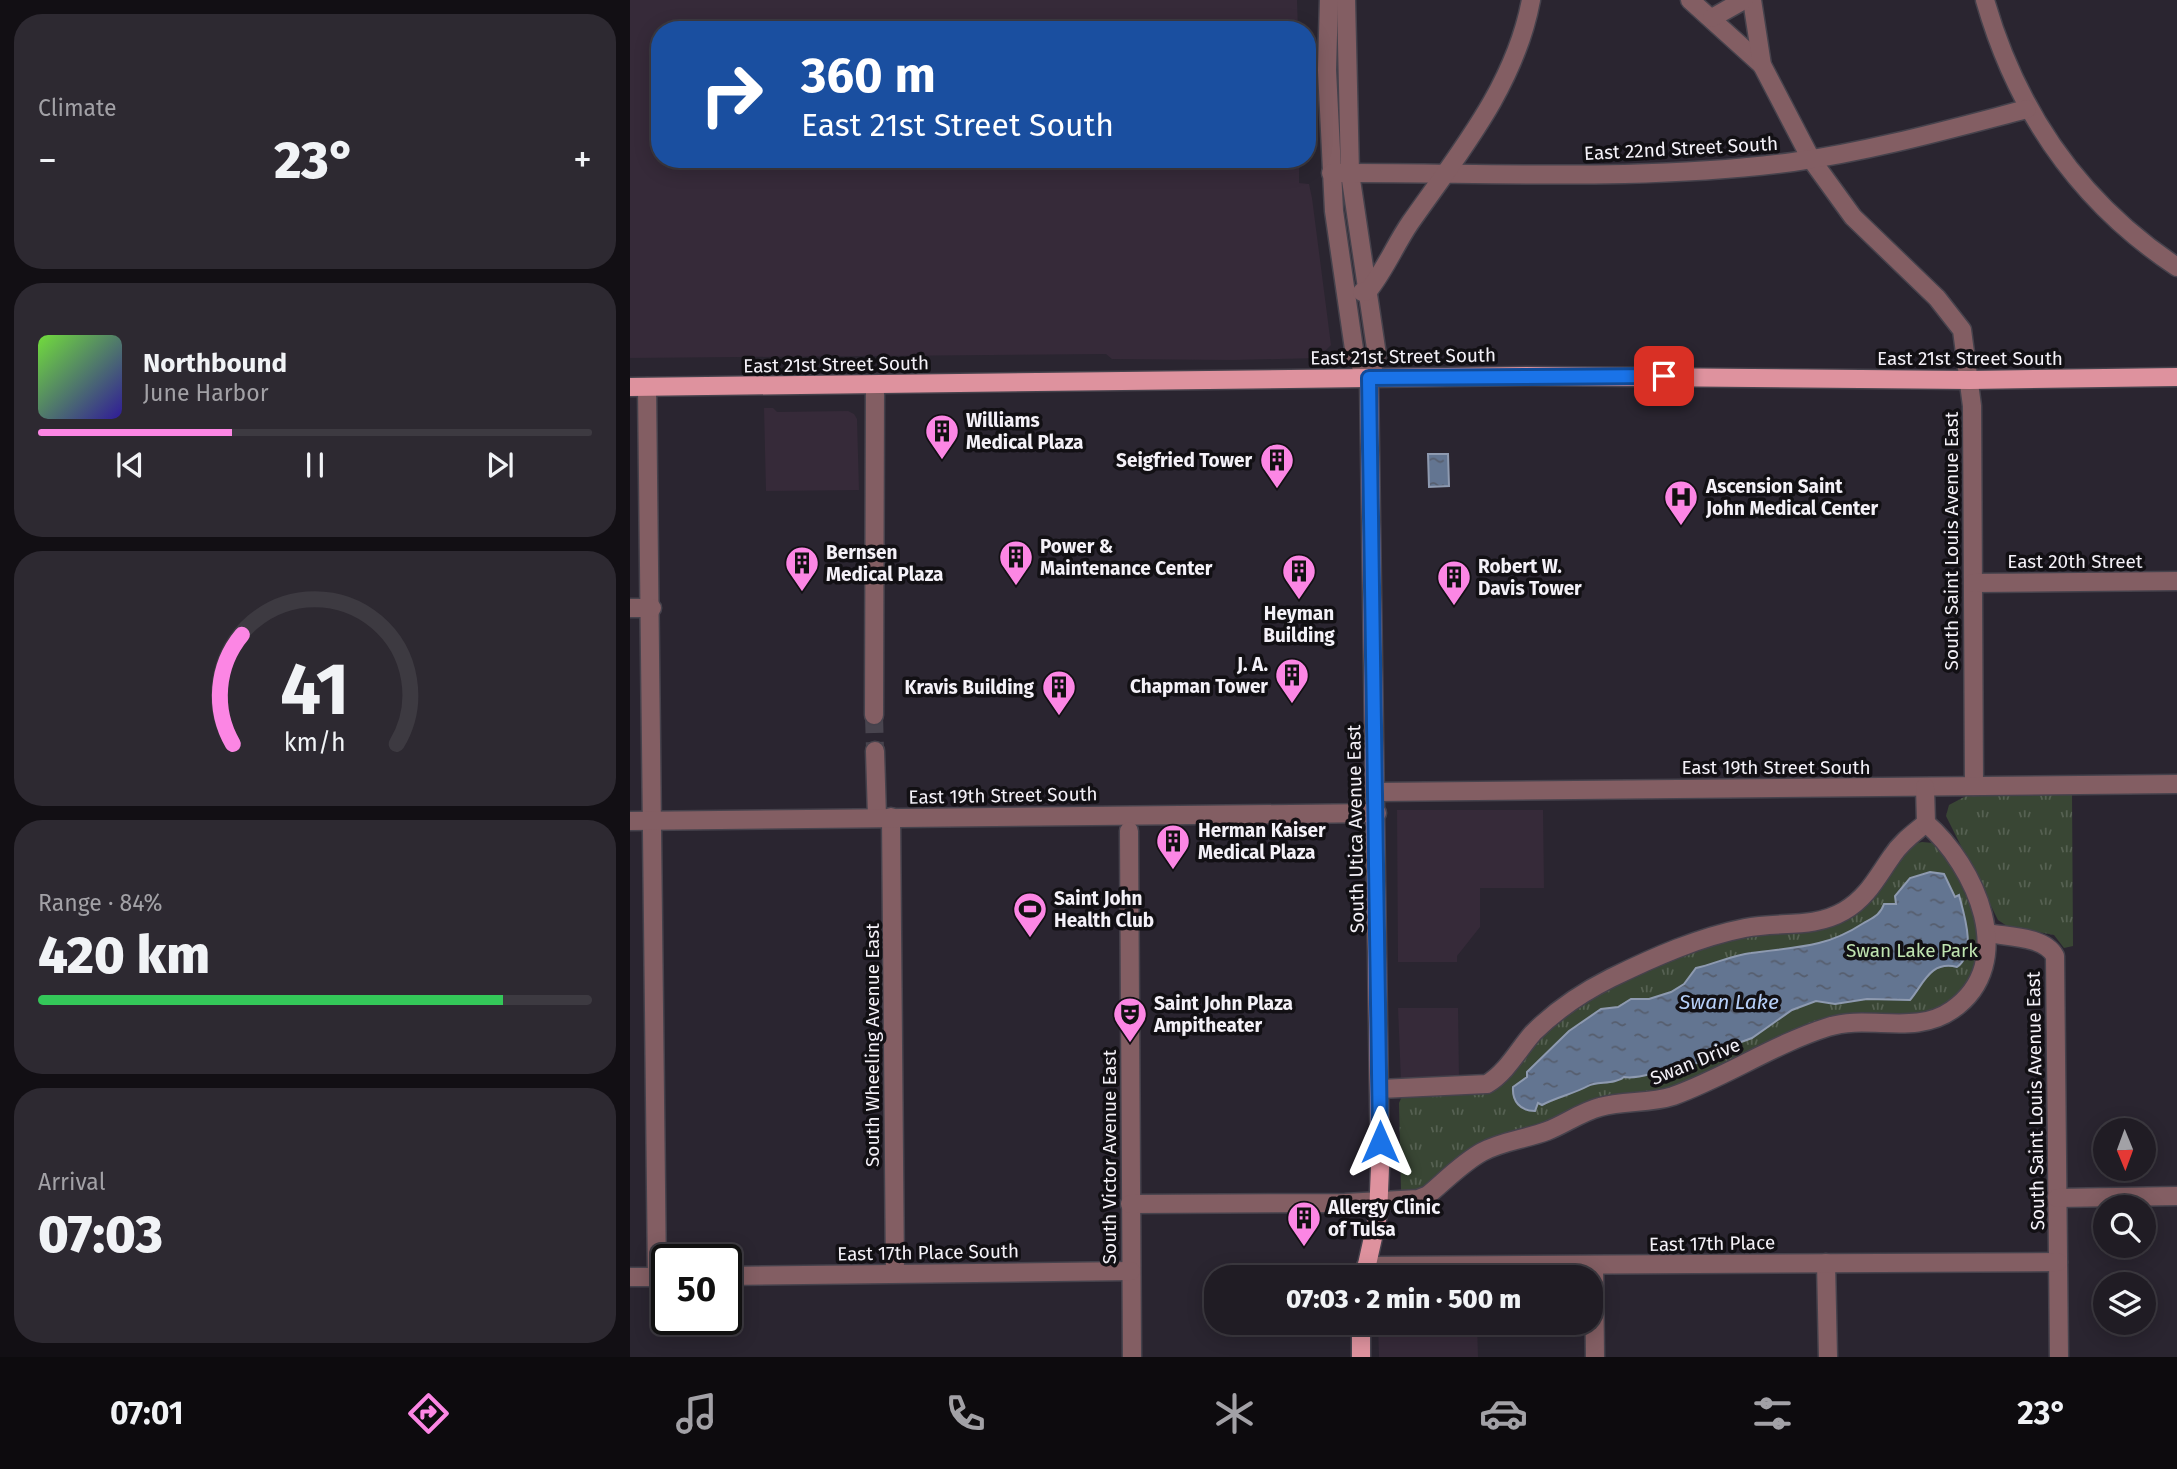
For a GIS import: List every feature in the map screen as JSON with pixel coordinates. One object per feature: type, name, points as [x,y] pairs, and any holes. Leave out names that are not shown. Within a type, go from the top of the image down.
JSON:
[{"type":"main road","name":"East 21st Street South","points":[[639,387],[1656,376],[1970,380],[2177,377]]},
{"type":"main road","name":"South Utica Avenue East","points":[[1366,1265],[1379,1202],[1380,1088],[1369,378]]},
{"type":"main road","points":[[1361,1335],[1361,1357]]},
{"type":"street","name":"South Utica Avenue East","points":[[1329,0],[1331,173],[1355,356],[1369,378]]},
{"type":"street","name":"South Utica Avenue East","points":[[1346,0],[1350,173],[1377,355],[1369,378]]},
{"type":"street","points":[[1346,295],[1368,291],[1382,273],[1396,244],[1496,98],[1515,57],[1531,0]]},
{"type":"street","points":[[1690,0],[1762,65]]},
{"type":"street","points":[[1712,19],[1744,0]]},
{"type":"street","points":[[1752,0],[1762,65]]},
{"type":"street","points":[[1985,0],[2009,71],[2027,109],[2094,199],[2128,232],[2177,267]]},
{"type":"street","name":"South Saint Louis Avenue East","points":[[1762,65],[1811,159],[1853,216],[1937,298],[1962,330],[1970,380],[1974,786]]},
{"type":"street","name":"East 22nd Street South","points":[[1331,173],[1624,175],[1811,159],[1924,135],[2027,109]]},
{"type":"street","points":[[874,715],[875,385]]},
{"type":"street","points":[[639,387],[652,608],[661,1244]]},
{"type":"street","name":"East 20th Street","points":[[1973,583],[2177,581]]},
{"type":"street","points":[[630,608],[652,608]]},
{"type":"street","name":"South Wheeling Avenue East","points":[[875,751],[884,817],[895,1273]]},
{"type":"street","name":"East 19th Street South","points":[[1376,792],[2177,784]]},
{"type":"street","points":[[1925,787],[1926,823],[1941,836],[1958,860],[1984,913],[1988,933]]},
{"type":"street","name":"East 19th Street South","points":[[630,821],[1377,813]]},
{"type":"street","points":[[1380,1088],[1487,1084],[1496,1078],[1532,1034],[1553,1015],[1610,979],[1693,942],[1721,933],[1768,924],[1814,923],[1845,911],[1863,898],[1892,855],[1926,823]]},
{"type":"street","name":"South Victor Avenue East","points":[[1129,831],[1132,1357]]},
{"type":"street","name":"South Saint Louis Avenue East","points":[[1988,933],[2040,943],[2050,948],[2055,956],[2059,1357]]},
{"type":"street","name":"Swan Drive","points":[[1379,1202],[1418,1199],[1492,1148],[1542,1133],[1601,1107],[1675,1095],[1830,1027],[1921,1023],[1938,1018],[1962,1002],[1975,984],[1984,965],[1988,933]]},
{"type":"street","points":[[2057,1198],[2177,1196]]},
{"type":"street","points":[[1130,1204],[1379,1202]]},
{"type":"street","name":"East 17th Place","points":[[1594,1265],[2058,1262]]},
{"type":"street","points":[[1826,1263],[1828,1357]]},
{"type":"street","name":"East 17th Place South","points":[[742,1276],[1131,1271]]},
{"type":"street","points":[[630,1277],[651,1277]]},
{"type":"street","points":[[1595,1335],[1595,1357]]},
{"type":"shaded area","points":[[630,0],[1297,0],[1298,21],[651,21],[651,168],[1299,168],[1299,183],[1309,184],[1312,198],[1331,345],[1318,358],[1112,359],[1106,354],[630,358]]},
{"type":"shaded area","points":[[764,408],[773,408],[777,412],[848,411],[854,414],[857,419],[859,490],[766,491]]},
{"type":"shaded area","points":[[1397,810],[1543,810],[1544,888],[1480,888],[1480,927],[1457,956],[1457,962],[1398,962]]},
{"type":"shaded area","points":[[1398,1008],[1458,1008],[1459,1079],[1401,1081]]},
{"type":"shaded area","points":[[1378,1335],[1477,1335],[1478,1357],[1379,1357]]},
{"type":"green space","name":"Swan Lake Park","points":[[2072,794],[2073,946],[2064,948],[2054,935],[2007,926],[1998,920],[1946,816],[1949,805],[1966,796]]},
{"type":"green space","name":"Swan Lake Park","points":[[1933,843],[1948,857],[1977,920],[1978,963],[1959,995],[1934,1012],[1880,1018],[1683,1087],[1593,1103],[1428,1188],[1408,1192],[1401,1190],[1399,1103],[1403,1094],[1480,1091],[1585,999],[1688,951],[1741,934],[1818,927],[1913,844]]},
{"type":"water","points":[[1428,454],[1448,454],[1449,486],[1429,487]]},
{"type":"water","name":"Swan Lake","points":[[1930,872],[1944,874],[1955,897],[1959,895],[1968,943],[1963,961],[1957,967],[1940,967],[1934,970],[1910,1000],[1867,999],[1835,1004],[1816,1001],[1792,1010],[1752,1038],[1711,1053],[1702,1062],[1677,1067],[1675,1070],[1624,1077],[1592,1085],[1542,1105],[1538,1103],[1535,1111],[1521,1107],[1516,1101],[1513,1087],[1527,1077],[1527,1072],[1569,1031],[1601,1009],[1618,1007],[1631,999],[1649,999],[1671,992],[1684,984],[1696,968],[1744,954],[1807,946],[1834,938],[1875,916],[1884,904],[1896,904],[1895,896],[1910,878]]},
{"type":"tunnel","points":[[874,715],[875,751]]},
{"type":"place","name":"Williams Medical Plaza","points":[[942,461]]},
{"type":"place","name":"Seigfried Tower","points":[[1277,490]]},
{"type":"place","name":"Ascension Saint John Medical Center","points":[[1681,527]]},
{"type":"place","name":"Power & Maintenance Center","points":[[1016,587]]},
{"type":"place","name":"Bernsen Medical Plaza","points":[[802,593]]},
{"type":"place","name":"Heyman Building","points":[[1299,601]]},
{"type":"place","name":"Robert W. Davis Tower","points":[[1454,607]]},
{"type":"place","name":"J. A. Chapman Tower","points":[[1292,705]]},
{"type":"place","name":"Kravis Building","points":[[1059,717]]},
{"type":"place","name":"Herman Kaiser Medical Plaza","points":[[1173,871]]},
{"type":"place","name":"Saint John Health Club","points":[[1030,939]]},
{"type":"place","name":"Saint John Plaza Ampitheater","points":[[1130,1044]]},
{"type":"place","name":"Allergy Clinic of Tulsa","points":[[1304,1248]]},
{"type":"route","points":[[1380,1142],[1369,378],[1664,376]]}]
